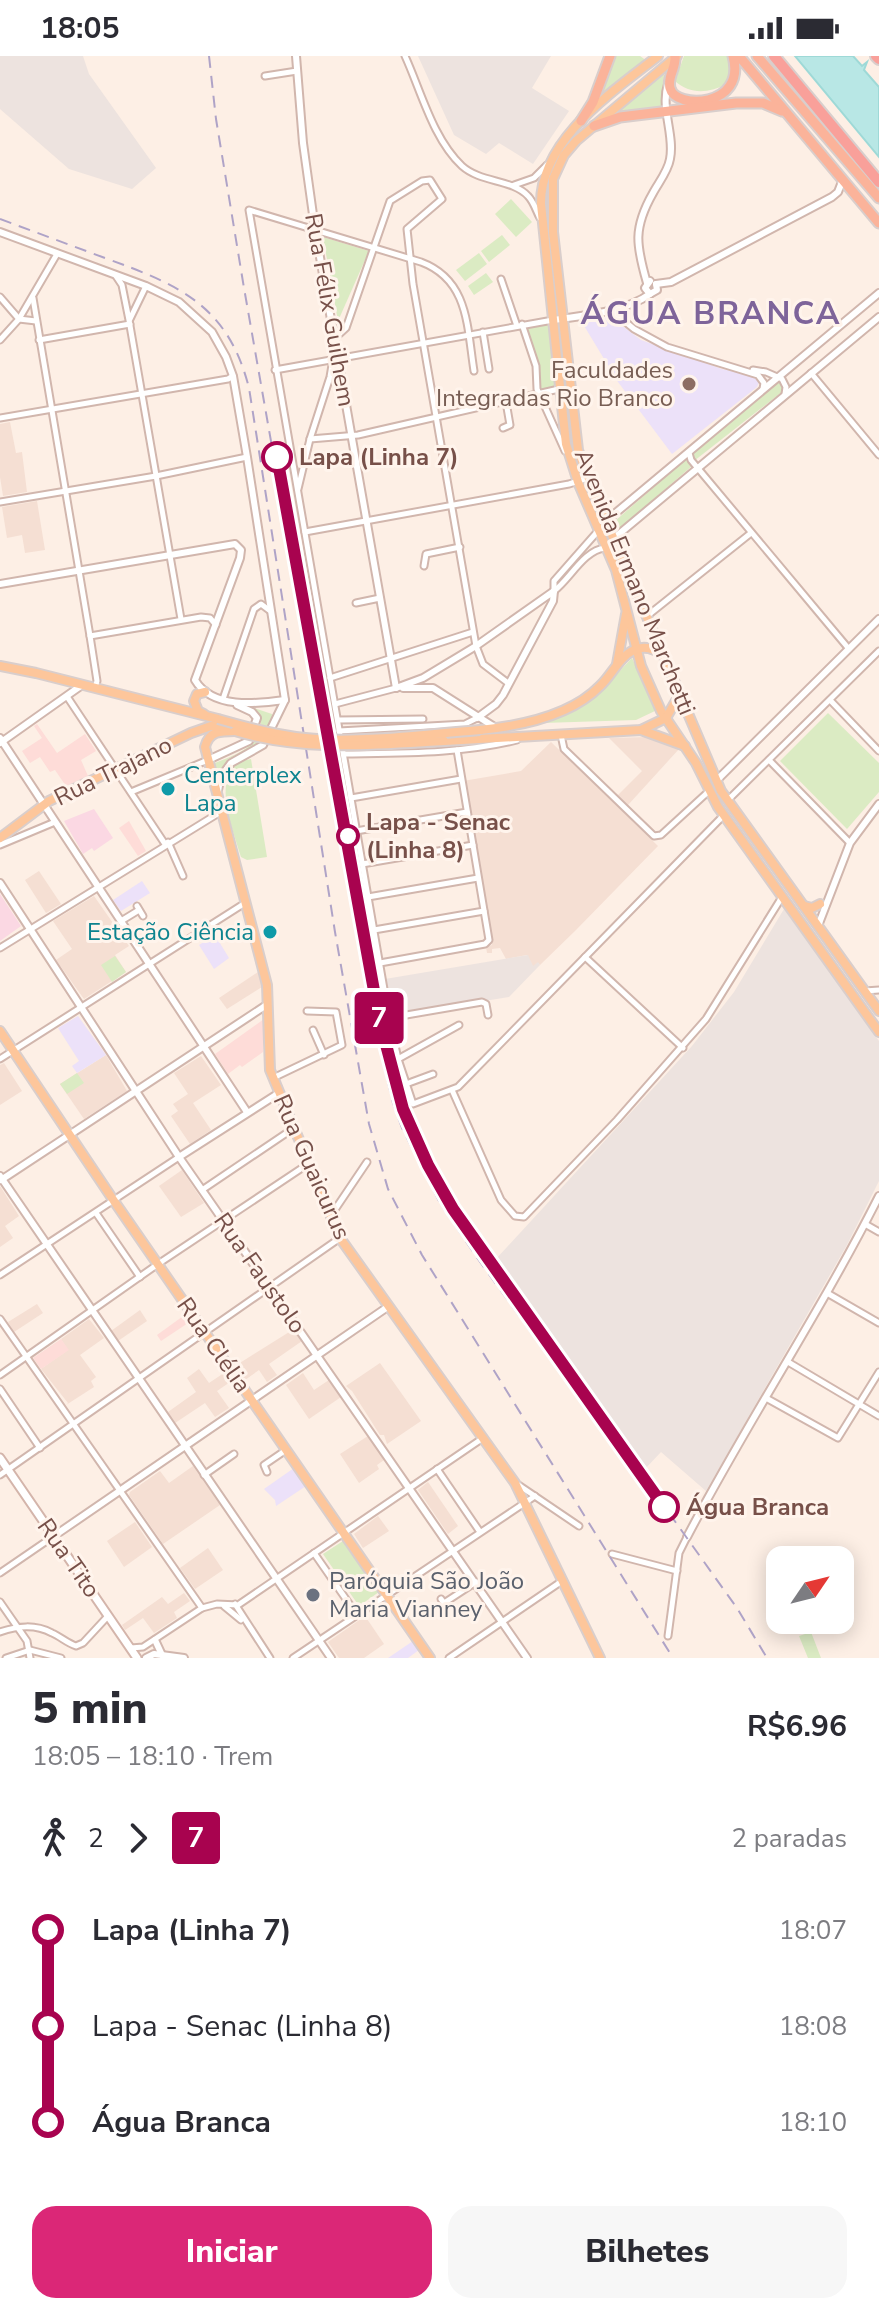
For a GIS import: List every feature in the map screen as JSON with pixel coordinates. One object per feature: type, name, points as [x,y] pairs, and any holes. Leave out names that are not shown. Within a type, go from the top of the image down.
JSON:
[{"type":"highway","points":[[581,121],[593,102],[610,56]]},
{"type":"highway","points":[[676,57],[669,83],[674,96],[683,101],[721,96],[729,90],[735,78],[733,56]]},
{"type":"highway","points":[[739,56],[879,223]]},
{"type":"highway","points":[[757,56],[879,198]]},
{"type":"highway","points":[[774,56],[879,182]]},
{"type":"highway","points":[[594,126],[620,117],[754,102],[786,113]]},
{"type":"main road","name":"Avenida Ermano Marchetti","points":[[658,56],[581,121],[559,145],[547,165],[540,193],[578,450],[613,539],[727,801],[878,1008]]},
{"type":"main road","name":"Avenida Ermano Marchetti","points":[[676,57],[570,148],[553,179],[559,389],[570,459],[616,570],[646,681],[724,815],[879,1032]]},
{"type":"main road","points":[[616,665],[627,606]]},
{"type":"main road","points":[[210,726],[218,719],[317,739],[497,728],[574,706],[600,687],[616,665],[636,649],[646,647],[664,654]]},
{"type":"main road","points":[[0,666],[18,668],[181,711],[210,726],[274,741],[327,746],[641,730],[666,718],[680,694]]},
{"type":"main road","name":"Rua Guaicurus","points":[[205,692],[196,695],[194,703],[210,726],[205,747],[267,985],[270,1066],[279,1093],[340,1238],[515,1483],[600,1658]]},
{"type":"main road","name":"Rua Trajano","points":[[0,838],[44,805],[210,726]]},
{"type":"main road","points":[[641,730],[685,747]]},
{"type":"main road","points":[[804,906],[812,908],[820,904]]},
{"type":"main road","name":"Rua Clélia","points":[[0,1031],[430,1658]]},
{"type":"main road","name":"Rua Tito","points":[[0,1458],[137,1658]]},
{"type":"street","name":"Rua Félix Guilhem","points":[[296,56],[303,143],[315,229],[396,688]]},
{"type":"street","points":[[405,56],[440,135],[454,157],[483,179],[509,186],[530,198],[543,225]]},
{"type":"street","points":[[265,76],[297,71]]},
{"type":"street","points":[[275,370],[612,310],[657,290],[640,259],[637,242],[641,215],[669,163],[669,83]]},
{"type":"street","points":[[509,186],[529,181],[547,165]]},
{"type":"street","points":[[335,338],[346,328],[390,201],[429,179],[442,199],[407,229],[410,260],[476,646],[483,664],[508,683]]},
{"type":"street","points":[[628,305],[651,284],[671,282],[832,197],[838,192],[843,179]]},
{"type":"street","points":[[474,371],[460,298],[451,281],[435,267],[252,209],[248,211],[389,1018],[412,1103],[416,1105],[452,1090],[724,815]]},
{"type":"street","points":[[0,232],[146,286],[179,302],[204,324],[218,342],[233,376],[285,700],[265,741],[231,763],[221,777],[217,793]]},
{"type":"street","points":[[0,340],[33,298],[57,254]]},
{"type":"street","points":[[115,275],[122,285],[130,322],[181,619]]},
{"type":"street","points":[[501,279],[536,366],[540,395],[570,459]]},
{"type":"street","points":[[650,294],[651,284]]},
{"type":"street","points":[[130,322],[146,286]]},
{"type":"street","points":[[606,521],[879,293]]},
{"type":"street","points":[[0,297],[19,319],[36,321]]},
{"type":"street","points":[[33,298],[90,636],[97,681],[94,688]]},
{"type":"street","points":[[612,310],[634,329],[667,347],[778,376],[785,383],[785,394]]},
{"type":"street","points":[[613,539],[879,317]]},
{"type":"street","points":[[39,340],[130,322]]},
{"type":"street","points":[[483,332],[489,369]]},
{"type":"street","points":[[297,491],[336,358]]},
{"type":"street","points":[[797,359],[805,364],[879,455]]},
{"type":"street","points":[[786,368],[792,379],[799,383]]},
{"type":"street","points":[[748,370],[763,380],[762,391]]},
{"type":"street","points":[[0,418],[233,376]]},
{"type":"street","points":[[330,377],[342,377]]},
{"type":"street","points":[[310,439],[351,436],[559,389]]},
{"type":"street","points":[[503,428],[510,425],[506,402]]},
{"type":"street","points":[[689,453],[751,533],[849,649]]},
{"type":"street","points":[[0,502],[247,457]]},
{"type":"street","points":[[305,532],[588,478]]},
{"type":"street","points":[[339,731],[465,724],[496,704],[553,601],[554,581],[598,531]]},
{"type":"street","points":[[647,616],[751,533]]},
{"type":"street","points":[[1,582],[235,544],[241,552],[195,680],[205,692],[252,712],[257,716],[258,723],[249,741],[243,745],[131,792]]},
{"type":"street","points":[[424,566],[426,554],[460,547]]},
{"type":"street","points":[[335,704],[423,678],[476,646],[554,591],[591,554],[605,548]]},
{"type":"street","points":[[356,603],[380,598]]},
{"type":"street","points":[[226,700],[254,609],[263,604],[273,613]]},
{"type":"street","points":[[90,636],[181,619],[206,617],[216,625]]},
{"type":"street","points":[[717,780],[879,619]]},
{"type":"street","points":[[330,678],[473,632]]},
{"type":"street","points":[[727,801],[879,651]]},
{"type":"street","points":[[82,685],[68,698],[1,741],[247,1112]]},
{"type":"street","points":[[396,688],[433,688],[497,728]]},
{"type":"street","points":[[68,698],[167,843],[183,876]]},
{"type":"street","points":[[226,700],[261,704],[285,700]]},
{"type":"street","points":[[830,700],[879,751]]},
{"type":"street","points":[[338,720],[423,719]]},
{"type":"street","points":[[561,735],[564,749],[656,837],[709,790]]},
{"type":"street","points":[[344,754],[457,750],[495,746],[526,738]]},
{"type":"street","points":[[874,745],[879,740]]},
{"type":"street","points":[[380,963],[485,944],[489,938],[457,750]]},
{"type":"street","points":[[769,760],[850,843]]},
{"type":"street","points":[[351,798],[461,779]]},
{"type":"street","points":[[807,932],[815,923],[850,843],[879,804]]},
{"type":"street","points":[[0,948],[222,811]]},
{"type":"street","points":[[356,831],[467,812]]},
{"type":"street","points":[[0,845],[55,822]]},
{"type":"street","points":[[362,864],[473,845]]},
{"type":"street","points":[[368,897],[478,878]]},
{"type":"street","name":"Rua Faustolo","points":[[0,883],[179,1157],[527,1658]]},
{"type":"street","points":[[815,923],[820,904],[831,888]]},
{"type":"street","points":[[452,1090],[501,1200],[515,1216],[521,1218],[683,1048],[706,1019],[782,897]]},
{"type":"street","points":[[0,1059],[245,903]]},
{"type":"street","points":[[120,922],[139,910]]},
{"type":"street","points":[[374,930],[484,911]]},
{"type":"street","points":[[585,957],[683,1048]]},
{"type":"street","points":[[864,990],[879,990]]},
{"type":"street","points":[[389,1018],[482,1002],[486,1004],[488,1015]]},
{"type":"street","points":[[268,1004],[1,1179],[331,1658]]},
{"type":"street","points":[[273,1078],[343,1043],[338,1015],[334,1011],[307,1011]]},
{"type":"street","points":[[398,1059],[459,1025]]},
{"type":"street","points":[[313,1030],[324,1055]]},
{"type":"street","points":[[406,1084],[433,1074]]},
{"type":"street","points":[[0,1275],[279,1093]]},
{"type":"street","points":[[202,1190],[295,1128]]},
{"type":"street","points":[[331,1215],[367,1162]]},
{"type":"street","points":[[0,1375],[309,1163]]},
{"type":"street","points":[[668,1636],[679,1553],[714,1485],[788,1362],[879,1196]]},
{"type":"street","points":[[96,1213],[140,1277]]},
{"type":"street","points":[[865,1224],[879,1232]]},
{"type":"street","points":[[0,1475],[340,1238]]},
{"type":"street","points":[[827,1293],[879,1323]]},
{"type":"street","points":[[0,1573],[389,1306]]},
{"type":"street","points":[[0,1319],[202,1608]]},
{"type":"street","points":[[788,1362],[879,1416]]},
{"type":"street","points":[[766,1398],[837,1438],[879,1372]]},
{"type":"street","points":[[0,1389],[40,1448]]},
{"type":"street","points":[[131,1648],[139,1649],[155,1640],[202,1608],[235,1604],[484,1437]]},
{"type":"street","points":[[267,1472],[264,1465],[287,1449]]},
{"type":"street","points":[[204,1475],[234,1454]]},
{"type":"street","points":[[437,1469],[480,1532]]},
{"type":"street","points":[[515,1483],[579,1526]]},
{"type":"street","points":[[293,1658],[535,1496]]},
{"type":"street","points":[[314,1553],[357,1615]]},
{"type":"street","points":[[612,1554],[677,1571]]},
{"type":"street","points":[[449,1658],[562,1581]]},
{"type":"street","points":[[441,1599],[445,1603],[476,1582]]},
{"type":"street","points":[[0,1602],[30,1650],[30,1658]]},
{"type":"street","points":[[219,1604],[246,1624]]},
{"type":"street","points":[[235,1604],[270,1658]]},
{"type":"street","points":[[0,1632],[17,1626],[49,1631],[76,1646],[83,1643],[108,1615]]},
{"type":"street","points":[[155,1640],[162,1655]]},
{"type":"street","points":[[6,1658],[30,1650],[61,1658]]},
{"type":"street","points":[[146,1658],[152,1654],[184,1658]]},
{"type":"shaded area","points":[[0,56],[83,56],[89,74],[156,168],[132,189],[69,169],[0,109]]},
{"type":"shaded area","points":[[418,56],[551,56],[532,88],[569,111],[533,164],[499,143],[486,154],[454,135]]},
{"type":"shaded area","name":"Faculdades Integradas Rio Branco","points":[[608,315],[641,340],[722,369],[754,376],[760,380],[757,387],[672,454],[618,382],[583,324]]},
{"type":"shaded area","points":[[10,422],[16,453],[22,452],[27,492],[3,496],[0,424]]},
{"type":"shaded area","points":[[37,501],[45,550],[25,553],[22,535],[7,538],[2,507]]},
{"type":"shaded area","points":[[37,724],[57,753],[85,734],[96,751],[81,760],[88,776],[66,786],[55,770],[50,772],[40,757],[30,763],[22,751],[42,738],[34,726]]},
{"type":"shaded area","points":[[649,737],[679,749],[628,805],[618,795],[642,771],[609,738]]},
{"type":"shaded area","points":[[551,742],[658,846],[540,965],[538,963],[533,967],[527,955],[506,959],[500,948],[487,953],[486,947],[492,945],[463,781],[521,771]]},
{"type":"shaded area","points":[[94,809],[113,838],[94,851],[92,848],[83,854],[64,821]]},
{"type":"shaded area","points":[[129,821],[146,851],[138,856],[119,828]]},
{"type":"shaded area","points":[[39,871],[61,904],[46,913],[25,880]]},
{"type":"shaded area","points":[[142,881],[150,893],[121,911],[113,900]]},
{"type":"shaded area","points":[[0,894],[21,926],[0,941]]},
{"type":"shaded area","points":[[94,896],[129,946],[115,955],[126,972],[84,999],[56,960],[72,949],[53,921]]},
{"type":"shaded area","points":[[784,909],[879,1041],[879,1181],[847,1245],[706,1491],[661,1452],[645,1469],[495,1260],[692,1046],[734,992]]},
{"type":"shaded area","points":[[215,935],[229,958],[214,969],[199,945]]},
{"type":"shaded area","points":[[528,955],[533,966],[538,962],[540,965],[509,997],[392,1016],[385,979]]},
{"type":"shaded area","points":[[258,972],[262,987],[227,1009],[219,998]]},
{"type":"shaded area","points":[[78,1016],[106,1055],[77,1073],[72,1066],[79,1061],[58,1028]]},
{"type":"shaded area","points":[[264,1019],[263,1052],[228,1074],[215,1054]]},
{"type":"shaded area","points":[[106,1055],[127,1091],[84,1119],[60,1084]]},
{"type":"shaded area","points":[[201,1056],[221,1085],[193,1103],[211,1130],[190,1144],[171,1116],[178,1111],[173,1104],[188,1094],[174,1073]]},
{"type":"shaded area","points":[[4,1063],[22,1091],[0,1105],[0,1065]]},
{"type":"shaded area","points":[[182,1170],[204,1203],[181,1217],[159,1186]]},
{"type":"shaded area","points":[[0,1186],[19,1216],[5,1226],[13,1238],[0,1247]]},
{"type":"shaded area","points":[[37,1304],[43,1313],[14,1332],[8,1322]]},
{"type":"shaded area","points":[[140,1310],[147,1321],[118,1341],[111,1331]]},
{"type":"shaded area","points":[[186,1314],[191,1321],[161,1341],[157,1335]]},
{"type":"shaded area","points":[[89,1319],[104,1338],[80,1355],[96,1377],[91,1381],[94,1387],[66,1405],[68,1403],[41,1369],[68,1350],[61,1339]]},
{"type":"shaded area","points":[[294,1329],[302,1341],[269,1364],[277,1375],[267,1382],[259,1370],[245,1380],[235,1366]]},
{"type":"shaded area","points":[[61,1339],[69,1350],[41,1369],[33,1358]]},
{"type":"shaded area","points":[[380,1363],[421,1421],[387,1444],[384,1435],[380,1435],[346,1386]]},
{"type":"shaded area","points":[[199,1369],[209,1383],[227,1371],[233,1380],[217,1391],[229,1408],[215,1417],[205,1403],[175,1423],[168,1412],[196,1392],[187,1378]]},
{"type":"shaded area","points":[[303,1373],[314,1390],[329,1380],[341,1397],[309,1419],[286,1385]]},
{"type":"shaded area","points":[[368,1436],[384,1460],[377,1465],[379,1469],[359,1483],[340,1454]]},
{"type":"shaded area","points":[[193,1466],[220,1505],[163,1544],[129,1495],[130,1492],[160,1471],[169,1483]]},
{"type":"shaded area","points":[[294,1468],[306,1486],[276,1506],[275,1500],[264,1489]]},
{"type":"shaded area","points":[[428,1482],[458,1526],[448,1534],[418,1490]]},
{"type":"shaded area","points":[[378,1516],[389,1531],[363,1548],[354,1534]]},
{"type":"shaded area","points":[[135,1522],[152,1547],[124,1567],[107,1541]]},
{"type":"shaded area","points":[[208,1548],[223,1570],[195,1589],[180,1568]]},
{"type":"shaded area","points":[[184,1593],[190,1601],[174,1612],[177,1618],[154,1633],[143,1618],[125,1630],[122,1625],[162,1597],[168,1604]]},
{"type":"shaded area","points":[[365,1616],[384,1644],[364,1658],[339,1658],[328,1642]]},
{"type":"shaded area","points":[[413,1641],[419,1650],[408,1658],[388,1658]]},
{"type":"green space","points":[[614,56],[640,56],[647,61],[601,96]]},
{"type":"green space","points":[[684,56],[729,56],[727,84],[700,91],[681,86],[675,81]]},
{"type":"green space","points":[[664,73],[663,108],[616,114]]},
{"type":"green space","points":[[511,199],[532,222],[516,237],[495,214]]},
{"type":"green space","points":[[502,235],[510,245],[489,262],[481,251]]},
{"type":"green space","points":[[323,237],[369,251],[338,321]]},
{"type":"green space","points":[[479,253],[487,264],[465,281],[456,270]]},
{"type":"green space","points":[[486,273],[493,282],[474,295],[468,286]]},
{"type":"green space","points":[[550,323],[555,388],[542,391],[526,327]]},
{"type":"green space","points":[[779,381],[782,392],[694,461],[692,452]]},
{"type":"green space","points":[[686,459],[692,466],[619,529],[615,521]]},
{"type":"green space","points":[[632,658],[657,710],[636,720],[543,723],[542,719],[572,710],[593,698]]},
{"type":"green space","points":[[251,707],[272,714],[260,742],[228,759],[216,779],[213,764],[245,749],[260,729],[261,719]]},
{"type":"green space","points":[[828,713],[879,763],[879,792],[847,829],[780,761]]},
{"type":"green space","points":[[251,759],[267,857],[247,860],[241,857],[229,817],[226,783],[236,762]]},
{"type":"green space","points":[[115,956],[126,972],[112,982],[101,965]]},
{"type":"green space","points":[[77,1073],[84,1083],[67,1094],[60,1084]]},
{"type":"green space","points":[[343,1541],[379,1592],[359,1606],[323,1554]]},
{"type":"green space","points":[[812,1634],[821,1658],[808,1658],[799,1636]]},
{"type":"water","points":[[795,56],[853,56],[862,66],[867,62],[864,70],[879,87],[879,157]]},
{"type":"railway","points":[[209,56],[216,119],[244,288],[373,1020],[393,1103],[402,1128],[440,1203],[662,1513]]},
{"type":"railway","points":[[0,219],[132,268],[178,289],[214,318],[228,336],[240,360],[249,388],[335,932],[369,1124],[388,1189],[422,1255],[673,1658]]},
{"type":"railway","points":[[669,1513],[737,1608],[767,1658]]},
{"type":"train","name":"7","points":[[277,457],[379,1018],[403,1109],[428,1165],[461,1224],[664,1507]]},
{"type":"place","name":"Faculdades Integradas Rio Branco","points":[[689,384]]},
{"type":"place","name":"Lapa (Linha 7)","points":[[277,457]]},
{"type":"place","name":"Centerplex Lapa","points":[[168,789]]},
{"type":"place","name":"Lapa - Senac (Linha 8)","points":[[348,836]]},
{"type":"place","name":"Estação Ciência","points":[[270,932]]},
{"type":"place","name":"Água Branca","points":[[664,1507]]},
{"type":"place","name":"Paróquia São João Maria Vianney","points":[[313,1595]]},
{"type":"district","name":"ÁGUA BRANCA","points":[[711,313]]}]
